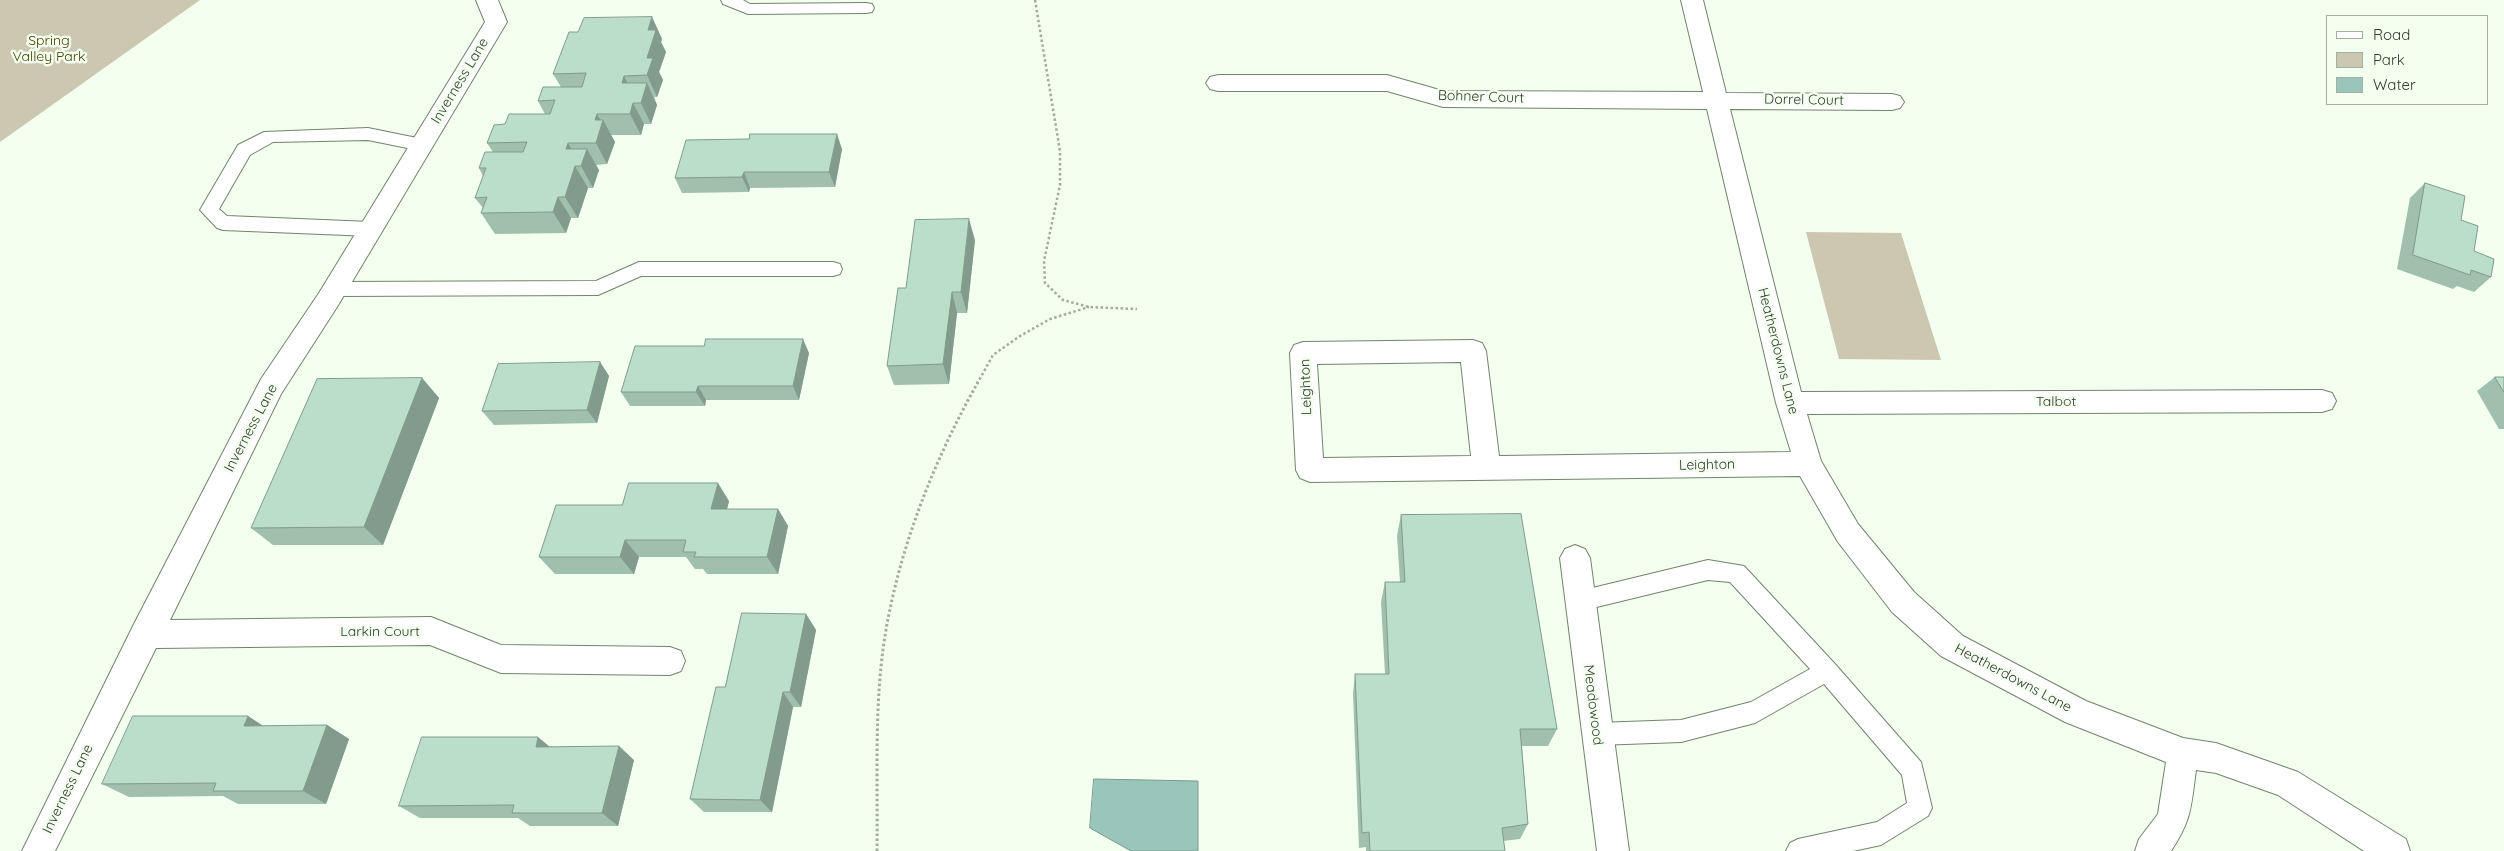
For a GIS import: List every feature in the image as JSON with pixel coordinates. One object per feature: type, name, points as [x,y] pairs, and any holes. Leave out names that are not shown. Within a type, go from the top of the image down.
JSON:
[{"type":"street","name":"Heatherdowns Lane","points":[[1692,0],[1790,403],[1808,464],[1854,541],[1903,602],[1952,646],[2076,712],[2183,753],[2216,758],[2287,783],[2394,851]]},
{"type":"street","name":"Inverness Lane","points":[[38,851],[145,634],[271,387],[335,289],[422,145],[492,11]]},
{"type":"street","name":"Bohner Court","points":[[1218,83],[1387,83],[1443,98],[1715,99]]},
{"type":"street","name":"Dorrel Court","points":[[1715,99],[1892,102]]},
{"type":"street","name":"Leighton","points":[[1486,468],[1473,351],[1303,353],[1310,470],[1486,468],[1808,464]]},
{"type":"street","name":"Talbot","points":[[1790,403],[2322,401]]},
{"type":"street","name":"Meadowood","points":[[1575,558],[1612,851]]},
{"type":"street","name":"Larkin Court","points":[[145,634],[431,631],[501,659],[670,661]]},
{"type":"street","points":[[2150,851],[2173,820],[2183,753]]},
{"type":"lane","points":[[729,0],[748,9],[866,8]]},
{"type":"lane","points":[[371,229],[223,224],[210,210],[244,150],[270,136],[368,134],[422,145]]},
{"type":"lane","points":[[335,289],[598,288],[639,269],[833,269]]},
{"type":"lane","points":[[1580,601],[1708,570],[1736,573],[1827,671],[1913,770],[1920,808],[1881,833],[1798,851]]},
{"type":"lane","points":[[1597,734],[1681,731],[1755,712],[1827,671]]},
{"type":"path","points":[[1035,0],[1060,151],[1060,185],[1044,261],[1045,283],[1063,300],[1089,307],[1137,309]]},
{"type":"path","points":[[877,851],[878,718],[884,644],[897,578],[935,468],[952,428],[993,354],[1050,318],[1089,307]]},
{"type":"green space","name":"Spring Valley Park","points":[[0,0],[200,0],[0,142]]},
{"type":"green space","points":[[1806,232],[1901,233],[1941,360],[1839,359]]},
{"type":"water","points":[[1094,779],[1198,781],[1198,851],[1131,851],[1090,828]]},
{"type":"building","points":[[652,17],[648,30],[656,30],[647,58],[653,58],[647,75],[624,76],[622,83],[647,83],[641,103],[633,103],[630,114],[597,114],[595,120],[603,120],[596,143],[568,143],[566,149],[587,149],[581,166],[575,166],[565,197],[558,197],[553,212],[481,213],[487,197],[475,198],[486,168],[479,168],[485,152],[523,152],[527,142],[487,143],[494,125],[505,124],[509,114],[550,114],[555,100],[538,101],[543,87],[582,87],[586,73],[553,74],[569,32],[578,32],[584,18]]},
{"type":"building","points":[[750,134],[837,134],[829,172],[744,172],[742,177],[675,178],[686,140],[749,139]]},
{"type":"building","points":[[2425,183],[2465,196],[2461,220],[2478,226],[2474,251],[2494,259],[2491,277],[2471,270],[2470,275],[2413,255]]},
{"type":"building","points":[[969,219],[961,292],[952,292],[943,364],[887,366],[898,288],[906,288],[915,220]]},
{"type":"building","points":[[706,339],[803,339],[793,386],[698,386],[696,392],[621,392],[635,346],[704,346]]},
{"type":"building","points":[[600,362],[587,410],[482,411],[498,364]]},
{"type":"building","points":[[2495,377],[2504,377],[2504,392]]},
{"type":"building","points":[[422,378],[364,527],[251,528],[317,379]]},
{"type":"building","points":[[629,483],[718,483],[711,509],[778,509],[767,557],[694,557],[696,552],[683,552],[686,540],[625,540],[620,557],[539,557],[556,505],[622,505]]},
{"type":"building","points":[[1521,514],[1557,729],[1520,729],[1528,824],[1502,828],[1505,851],[1370,851],[1369,832],[1362,833],[1355,674],[1389,674],[1385,582],[1405,582],[1401,515]]},
{"type":"building","points":[[742,613],[806,614],[790,692],[783,692],[760,800],[690,799],[716,687],[725,687]]},
{"type":"building","points":[[133,716],[248,716],[244,726],[327,725],[303,791],[213,791],[216,783],[102,784]]},
{"type":"building","points":[[422,737],[538,737],[536,747],[619,746],[602,813],[512,813],[514,805],[399,806]]}]
